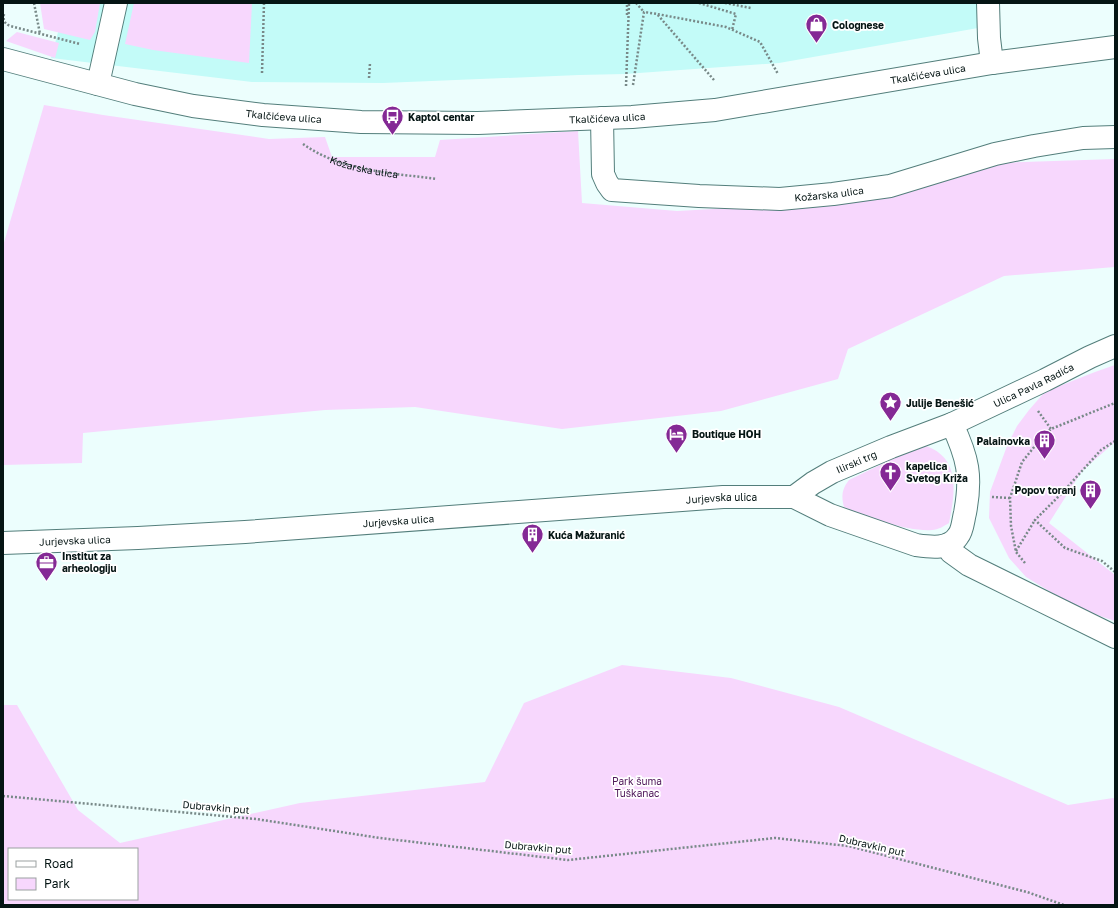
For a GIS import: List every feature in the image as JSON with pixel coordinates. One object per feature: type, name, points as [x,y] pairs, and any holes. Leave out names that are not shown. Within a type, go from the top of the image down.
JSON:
[{"type":"street","points":[[98,84],[116,3]]},
{"type":"street","points":[[988,3],[989,38],[992,63]]},
{"type":"street","name":"Tkalčićeva ulica","points":[[3,59],[98,84],[193,106],[263,115],[361,122],[478,123],[602,118],[715,110],[992,63],[1115,47]]},
{"type":"street","name":"Kožarska ulica","points":[[602,118],[602,174],[612,190],[699,196],[780,199],[890,186],[994,154],[1083,138],[1115,137]]},
{"type":"street","name":"Ulica Pavla Radića","points":[[952,424],[1115,346]]},
{"type":"street","points":[[794,497],[830,515],[916,545],[928,547],[947,545],[958,537],[961,531],[968,493],[969,474],[966,459],[952,424]]},
{"type":"street","name":"Ilirski trg","points":[[794,497],[813,483],[832,472],[891,447],[952,424]]},
{"type":"street","name":"Jurjevska ulica","points":[[3,543],[106,540],[238,533],[723,497],[794,497]]},
{"type":"street","points":[[947,545],[951,552],[969,565],[1115,637]]},
{"type":"path","points":[[34,3],[40,34]]},
{"type":"path","points":[[262,73],[264,3]]},
{"type":"path","points":[[622,45],[627,45],[628,3]]},
{"type":"path","points":[[626,86],[628,3]]},
{"type":"path","points":[[636,3],[644,12],[726,27],[760,42],[779,75]]},
{"type":"path","points":[[699,3],[736,14],[732,30]]},
{"type":"path","points":[[725,3],[751,8]]},
{"type":"path","points":[[633,85],[644,12]]},
{"type":"path","points":[[4,14],[3,19],[5,23],[10,26],[82,44]]},
{"type":"path","points":[[657,14],[714,80]]},
{"type":"path","points":[[369,78],[370,63]]},
{"type":"path","name":"Kožarska ulica","points":[[297,140],[314,152],[331,160],[365,169],[437,179]]},
{"type":"path","points":[[1029,567],[1016,552],[1010,526],[1010,498],[1022,462],[1051,429],[1115,403]]},
{"type":"path","points":[[1037,408],[1051,429]]},
{"type":"path","points":[[1016,552],[1035,520],[1102,450],[1115,441]]},
{"type":"path","points":[[999,497],[1010,498]]},
{"type":"path","points":[[1035,520],[1065,548],[1102,561],[1115,572]]},
{"type":"path","name":"Dubravkin put","points":[[3,796],[256,819],[380,838],[568,860],[775,838],[848,846],[1027,892],[1064,905]]},
{"type":"shaded area","points":[[66,3],[977,3],[978,28],[779,63],[625,74],[383,83],[252,82],[51,58]]},
{"type":"green space","points":[[40,3],[100,3],[95,32],[90,40],[44,29]]},
{"type":"green space","points":[[134,3],[252,3],[249,63],[153,50],[125,44]]},
{"type":"green space","points":[[17,32],[59,43],[55,58],[6,41]]},
{"type":"green space","points":[[44,105],[269,139],[325,137],[332,157],[435,157],[440,140],[578,131],[582,203],[677,211],[875,200],[997,163],[1115,159],[1115,267],[1004,276],[848,349],[838,379],[721,411],[562,429],[415,407],[325,410],[83,433],[82,463],[3,465],[3,246]]},
{"type":"green space","points":[[1115,365],[1115,442],[1082,471],[1049,523],[1115,575],[1115,621],[1079,609],[1026,577],[1009,558],[989,518],[990,492],[1007,446],[1017,426],[1029,410],[1043,394],[1052,389]]},
{"type":"green space","points":[[926,446],[937,452],[945,459],[953,478],[954,489],[949,523],[934,530],[912,529],[875,519],[844,507],[843,493],[849,480],[915,448]]},
{"type":"green space","name":"Park šuma Tuškanac","points":[[622,665],[731,678],[839,707],[1068,805],[1113,798],[1115,799],[1115,905],[3,905],[3,705],[17,705],[78,810],[120,843],[300,803],[485,782],[524,703]]},
{"type":"place","name":"Colognese","points":[[817,44]]},
{"type":"place","name":"Kaptol centar","points":[[393,136]]},
{"type":"place","name":"Julije Benešić","points":[[890,422]]},
{"type":"place","name":"Boutique HOH","points":[[677,454]]},
{"type":"place","name":"Palainovka","points":[[1045,460]]},
{"type":"place","name":"kapelica Svetog Križa","points":[[890,492]]},
{"type":"place","name":"Popov toranj","points":[[1091,510]]},
{"type":"place","name":"Kuća Mažuranić","points":[[532,554]]},
{"type":"place","name":"Institut za arheologiju","points":[[47,582]]}]
